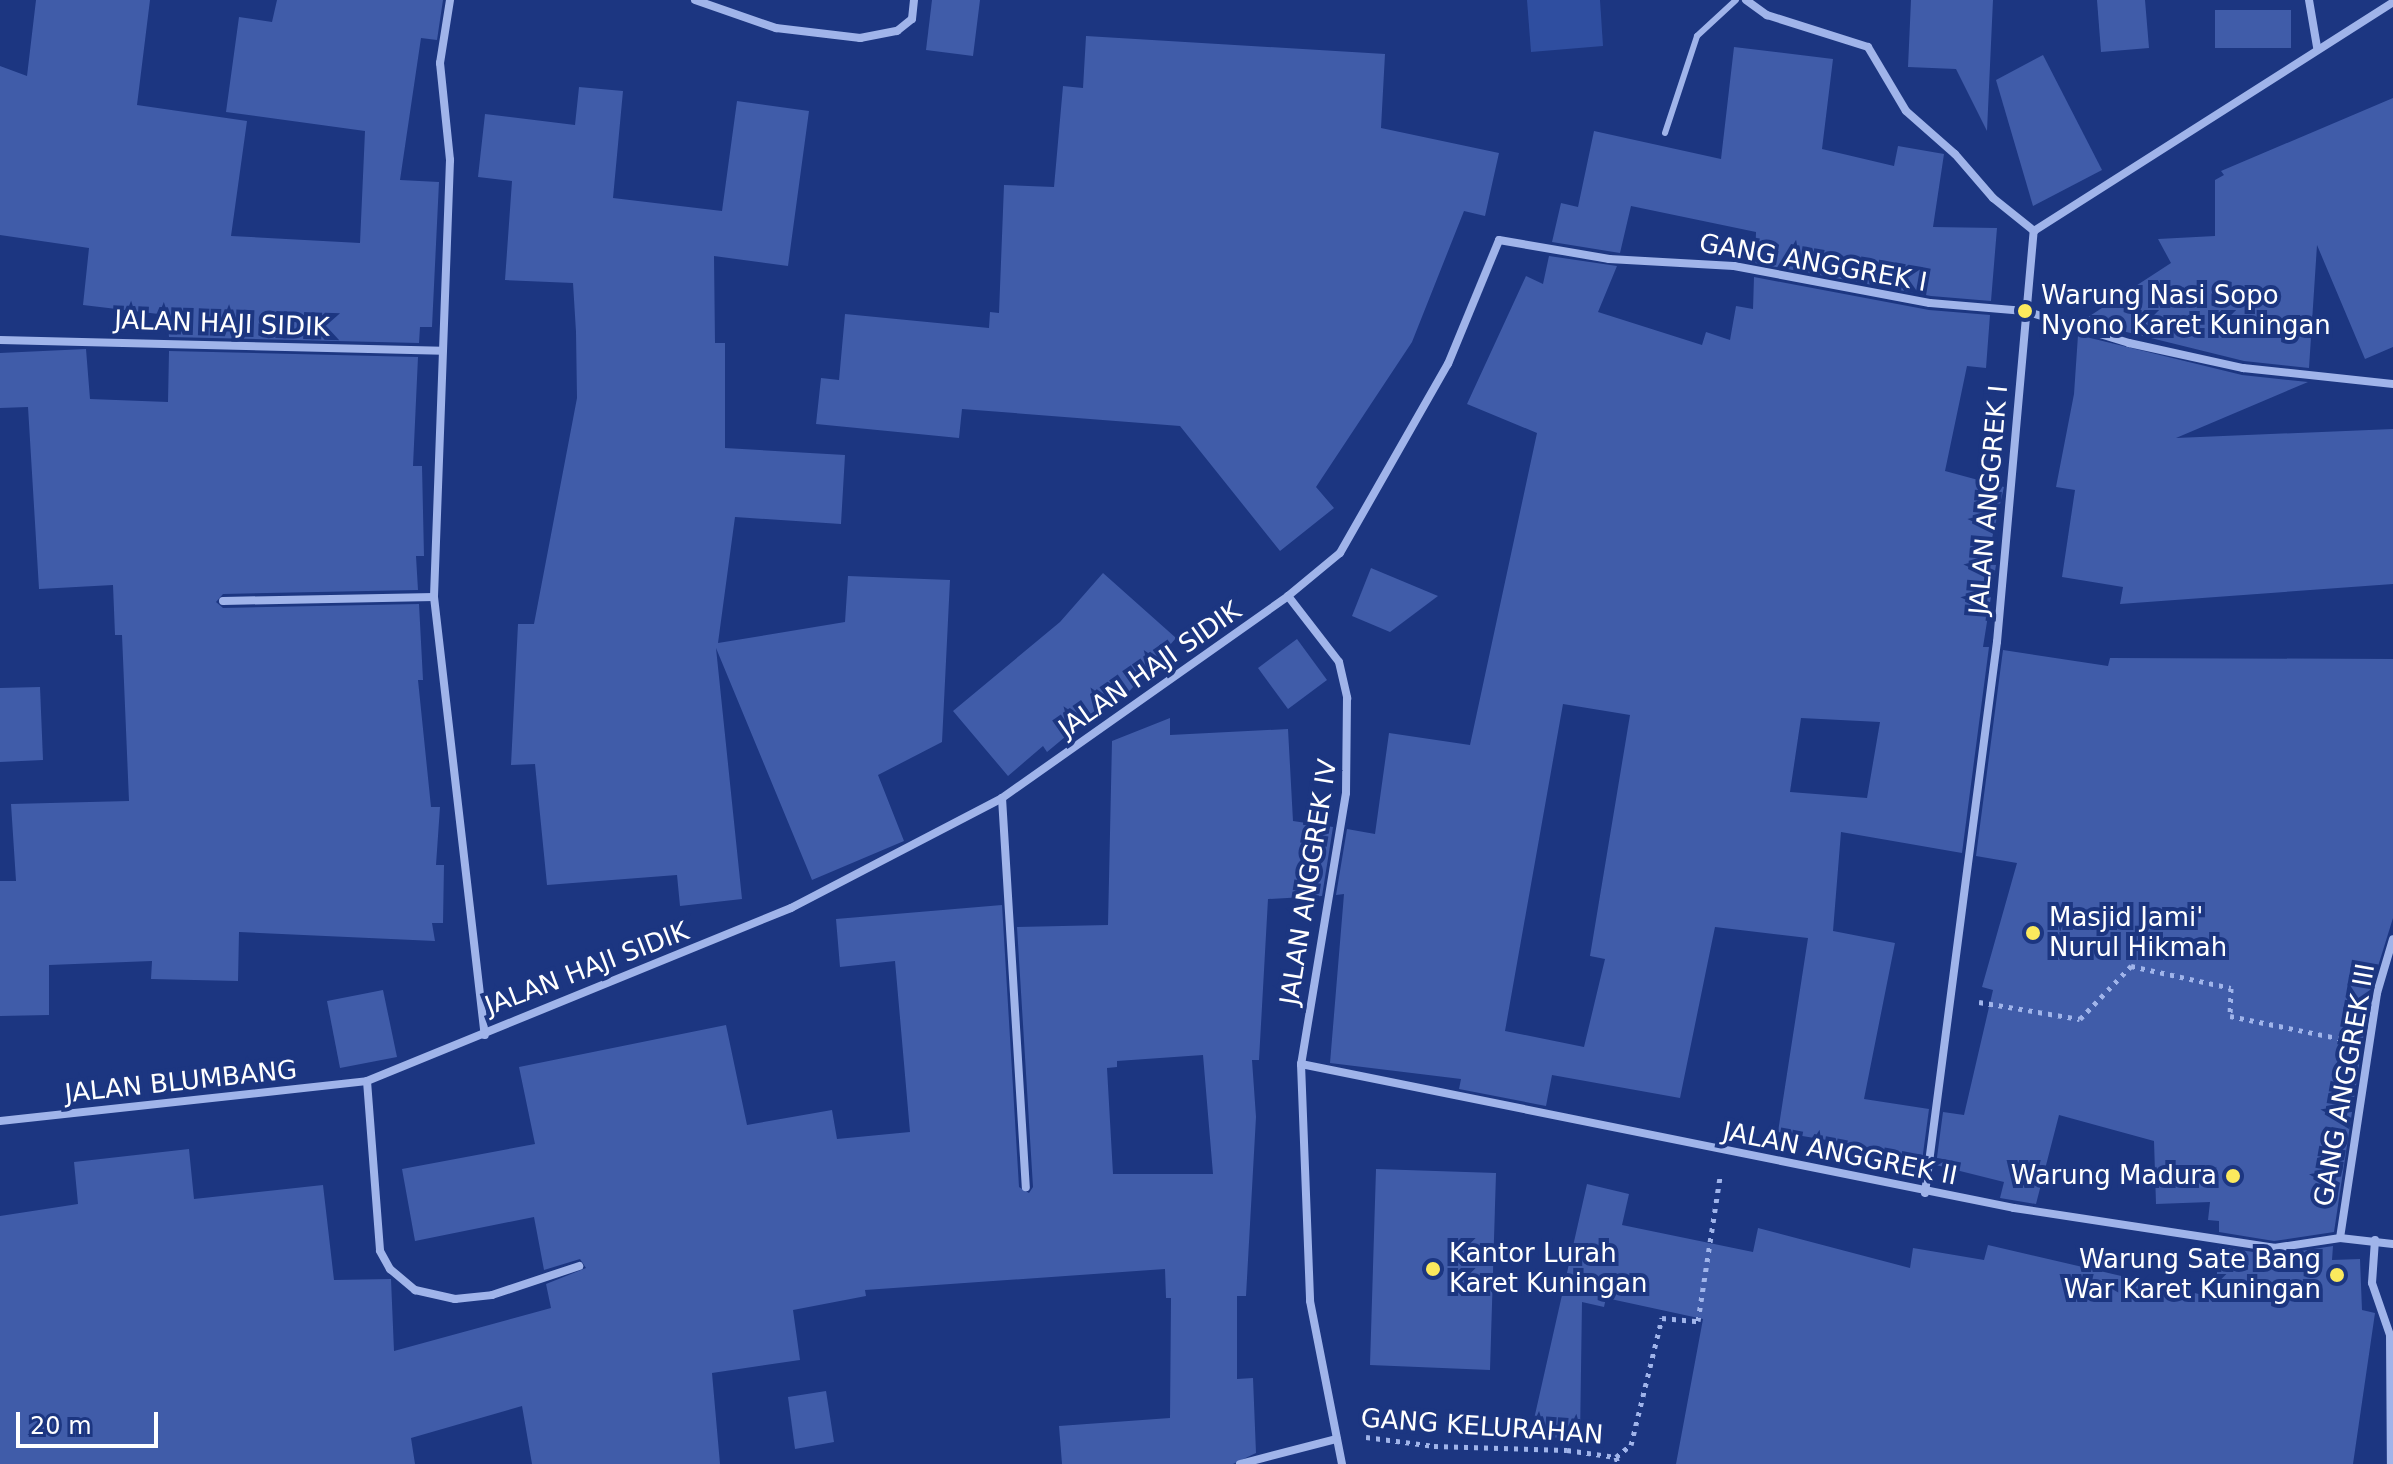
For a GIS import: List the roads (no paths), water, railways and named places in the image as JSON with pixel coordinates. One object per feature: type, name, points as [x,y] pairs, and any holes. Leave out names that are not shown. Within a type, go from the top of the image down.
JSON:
[{"type":"street","name":"JALAN HAJI SIDIK","points":[[450,0],[440,63],[450,160],[434,597],[485,1035],[791,908],[1002,798],[1288,596]]},
{"type":"street","points":[[695,0],[776,28],[860,38],[897,31],[912,19],[914,0]]},
{"type":"street","points":[[1746,0],[1767,15],[1868,47],[1906,111],[1955,154],[1993,198],[2034,231],[2317,47],[2393,2]]},
{"type":"street","points":[[2309,0],[2317,47]]},
{"type":"street","name":"JALAN ANGGREK I","points":[[1925,1193],[1997,642],[2034,231]]},
{"type":"street","name":"GANG ANGGREK I","points":[[1288,596],[1340,553],[1448,364],[1499,240],[1609,259],[1734,266],[1930,303],[2025,311],[2117,340],[2243,368],[2393,384]]},
{"type":"street","name":"JALAN HAJI SIDIK","points":[[0,340],[442,351]]},
{"type":"street","name":"JALAN ANGGREK IV","points":[[1288,596],[1339,662],[1349,751],[1301,1064],[1310,1301],[1342,1464]]},
{"type":"street","points":[[223,601],[434,597]]},
{"type":"street","points":[[1002,798],[1026,1187]]},
{"type":"street","name":"GANG ANGGREK III","points":[[2340,1238],[2377,993],[2393,939]]},
{"type":"street","name":"JALAN BLUMBANG","points":[[0,1121],[367,1081],[485,1035]]},
{"type":"street","name":"JALAN ANGGREK II","points":[[1301,1064],[1925,1193],[2274,1248],[2340,1238],[2393,1244]]},
{"type":"street","points":[[367,1081],[380,1251],[390,1269],[415,1290],[455,1299],[492,1295],[579,1266]]},
{"type":"street","points":[[2375,1240],[2372,1283],[2390,1335],[2391,1464]]},
{"type":"street","points":[[1240,1464],[1337,1439]]},
{"type":"lane","points":[[1665,133],[1697,36],[1736,0]]},
{"type":"place","name":"Warung Nasi Sopo Nyono Karet Kuningan","points":[[2025,311]]},
{"type":"place","name":"Masjid Jami' Nurul Hikmah","points":[[2033,933]]},
{"type":"place","name":"Warung Madura","points":[[2233,1176]]},
{"type":"place","name":"Kantor Lurah Karet Kuningan","points":[[1433,1269]]},
{"type":"place","name":"Warung Sate Bang War Karet Kuningan","points":[[2337,1275]]}]
